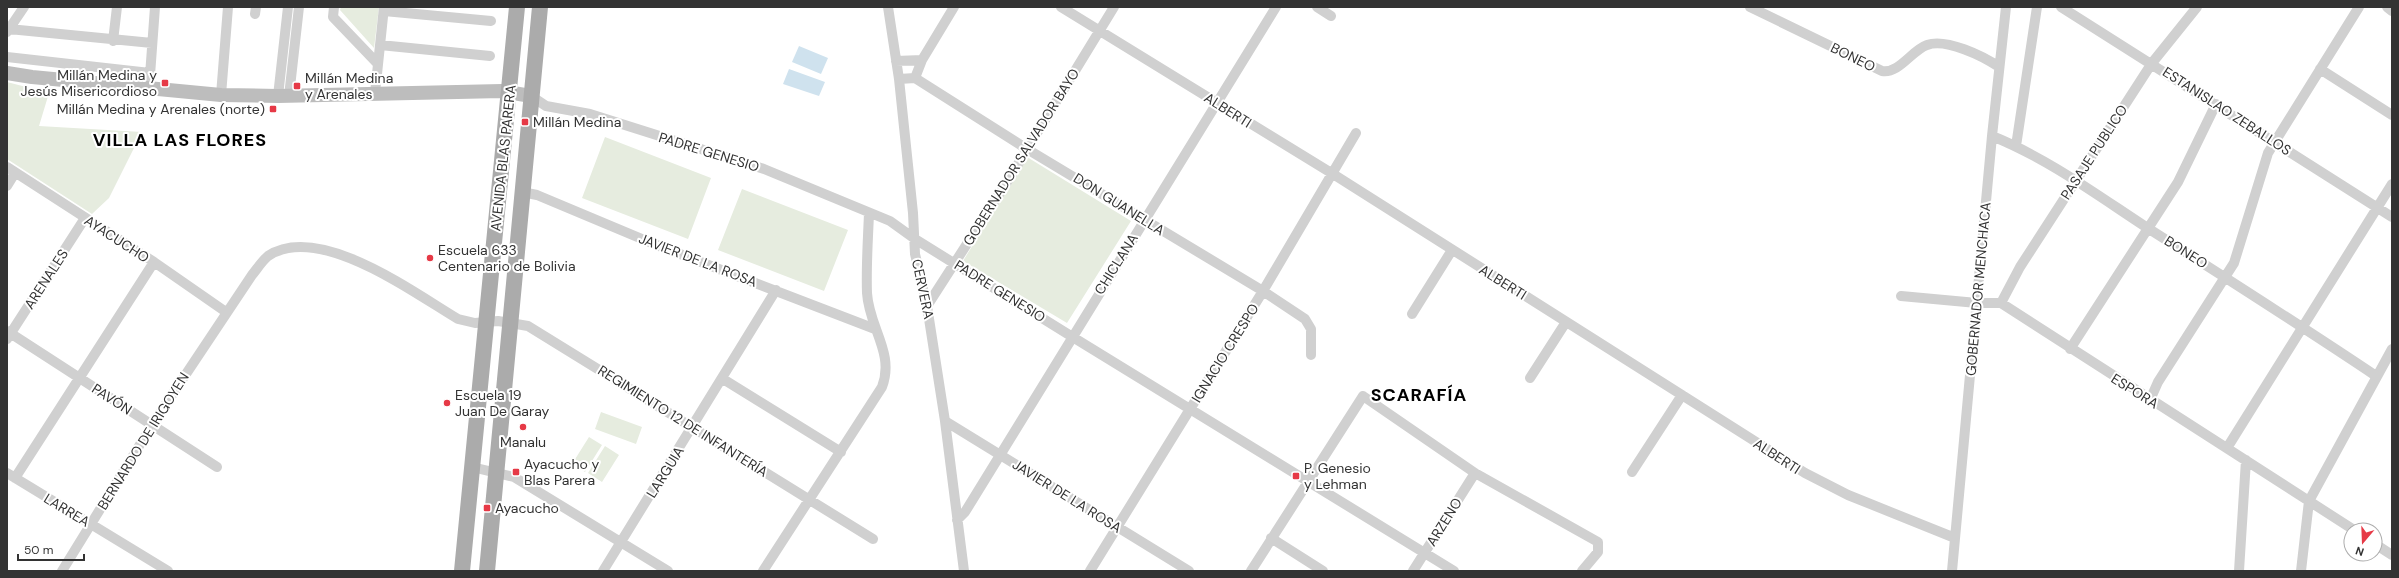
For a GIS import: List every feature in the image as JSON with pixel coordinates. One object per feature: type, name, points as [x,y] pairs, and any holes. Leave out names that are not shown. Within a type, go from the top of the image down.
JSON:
[{"type":"main road","name":"AVENIDA BLAS PARERA","points":[[462,571],[517,7]]},
{"type":"main road","name":"AVENIDA BLAS PARERA","points":[[487,571],[540,7]]},
{"type":"street","points":[[24,7],[8,30],[113,41],[152,43]]},
{"type":"street","points":[[113,41],[117,7]]},
{"type":"street","points":[[148,89],[155,7]]},
{"type":"street","points":[[221,95],[228,7]]},
{"type":"street","points":[[284,96],[288,7]]},
{"type":"street","points":[[284,96],[299,7]]},
{"type":"street","points":[[334,7],[333,17],[378,64]]},
{"type":"street","name":"CERVERA","points":[[888,7],[899,79],[915,239],[915,254],[927,306],[945,421],[964,571]]},
{"type":"street","points":[[899,79],[915,78],[922,60],[954,7]]},
{"type":"street","name":"ALBERTI","points":[[1061,7],[1332,174],[1819,481],[1862,501],[1955,538]]},
{"type":"street","name":"GOBERNADOR SALVADOR BAYO","points":[[927,306],[956,263],[1114,7]]},
{"type":"street","name":"CHICLANA","points":[[957,520],[965,512],[1001,455],[1071,336],[1276,7]]},
{"type":"street","points":[[1317,7],[1331,16]]},
{"type":"street","name":"BONEO","points":[[1750,7],[1882,71],[1890,71],[1924,46],[1932,44],[1966,49],[1999,67]]},
{"type":"street","name":"GOBERNADOR MENCHACA","points":[[1952,571],[1976,303],[2006,7]]},
{"type":"street","points":[[2016,146],[2037,7]]},
{"type":"street","name":"ESTANISLAO ZEBALLOS","points":[[2061,7],[2152,63],[2392,217]]},
{"type":"street","name":"PASAJE PUBLICO","points":[[2000,303],[2020,267],[2074,181],[2152,63],[2197,7]]},
{"type":"street","points":[[2150,400],[2158,382],[2226,277],[2239,249],[2268,153],[2359,7]]},
{"type":"street","points":[[2387,7],[2392,11]]},
{"type":"street","points":[[375,93],[384,9],[492,21]]},
{"type":"street","points":[[380,45],[490,56]]},
{"type":"street","points":[[7,57],[150,73]]},
{"type":"street","points":[[896,61],[922,60]]},
{"type":"street","points":[[2320,68],[2392,115]]},
{"type":"street","name":"PADRE GENESIO","points":[[7,73],[32,78],[221,95],[284,96],[375,93],[509,92],[531,96],[546,106],[590,114],[764,169],[890,221],[915,239],[956,263],[1071,336],[1454,571]]},
{"type":"street","name":"DON GUANELLA","points":[[915,78],[1027,149],[1097,189],[1144,220],[1263,291],[1309,323],[1311,355]]},
{"type":"street","points":[[2070,349],[2178,182],[2216,104]]},
{"type":"street","name":"IGNACIO CRESPO","points":[[1090,571],[1263,291],[1356,133]]},
{"type":"street","name":"BONEO","points":[[1992,136],[2016,146],[2074,181],[2226,277],[2376,376]]},
{"type":"street","points":[[7,186],[11,170]]},
{"type":"street","name":"AYACUCHO","points":[[11,170],[154,262],[226,312]]},
{"type":"street","points":[[2227,448],[2392,184]]},
{"type":"street","name":"JAVIER DE LA ROSA","points":[[522,192],[537,195],[875,328]]},
{"type":"street","points":[[763,571],[841,452],[882,387],[886,377],[888,368],[886,356],[875,328],[867,294],[869,213]]},
{"type":"street","name":"ARENALES","points":[[8,334],[85,218]]},
{"type":"street","name":"BERNARDO DE IRIGOYEN","points":[[62,571],[152,425],[226,312],[252,275],[268,256],[284,250],[308,246],[329,250],[352,258],[458,319],[468,323],[486,322]]},
{"type":"street","points":[[1412,314],[1452,250]]},
{"type":"street","points":[[11,476],[80,378],[154,262]]},
{"type":"street","name":"LARGUIA","points":[[603,571],[694,427],[776,290]]},
{"type":"street","points":[[1901,296],[1976,303],[2000,303]]},
{"type":"street","name":"ESPORA","points":[[2000,303],[2343,523]]},
{"type":"street","name":"REGIMIENTO 12 DE INFANTERÍA","points":[[486,322],[510,322],[528,326],[694,427],[873,539]]},
{"type":"street","points":[[1530,378],[1566,322]]},
{"type":"street","name":"PAVÓN","points":[[8,334],[80,378],[217,467]]},
{"type":"street","points":[[2301,571],[2309,501],[2392,349]]},
{"type":"street","points":[[723,379],[841,452]]},
{"type":"street","points":[[1632,472],[1682,395]]},
{"type":"street","points":[[1251,571],[1363,396],[1475,473],[1595,540],[1600,546],[1598,552],[1587,569]]},
{"type":"street","name":"JAVIER DE LA ROSA","points":[[945,421],[1188,571]]},
{"type":"street","points":[[2239,571],[2246,460]]},
{"type":"street","points":[[472,467],[514,477],[668,571]]},
{"type":"street","name":"ARZENO","points":[[1413,571],[1475,473]]},
{"type":"street","name":"LARREA","points":[[11,476],[168,571]]},
{"type":"street","points":[[1271,538],[1323,571]]},
{"type":"street","points":[[2383,549],[2392,554]]},
{"type":"shaded area","points":[[341,7],[379,7],[374,48],[340,10]]},
{"type":"shaded area","points":[[7,82],[49,93],[39,126],[142,132],[109,198],[92,214],[7,159]]},
{"type":"shaded area","points":[[605,137],[711,178],[688,239],[582,198]]},
{"type":"shaded area","points":[[1027,157],[1131,221],[1067,323],[963,261]]},
{"type":"shaded area","points":[[742,189],[848,230],[824,291],[718,250]]},
{"type":"shaded area","points":[[601,412],[642,427],[636,444],[595,429]]},
{"type":"shaded area","points":[[589,437],[602,445],[585,472],[572,464]]},
{"type":"shaded area","points":[[605,446],[619,455],[602,482],[588,473]]},
{"type":"water","points":[[799,46],[828,58],[821,74],[792,62]]},
{"type":"water","points":[[789,69],[825,82],[819,96],[783,84]]},
{"type":"place","name":"Millán Medina y Jesús Misericordioso","points":[[165,83]]},
{"type":"place","name":"Millán Medina y Arenales","points":[[297,86]]},
{"type":"place","name":"Millán Medina y Arenales (norte)","points":[[273,109]]},
{"type":"place","name":"Millán Medina","points":[[525,122]]},
{"type":"place","name":"Escuela 633 Centenario de Bolivia","points":[[430,258]]},
{"type":"place","name":"Escuela 19 Juan De Garay","points":[[447,403]]},
{"type":"place","name":"Manalu","points":[[523,427]]},
{"type":"place","name":"Ayacucho y Blas Parera","points":[[516,472]]},
{"type":"place","name":"P. Genesio y Lehman","points":[[1296,476]]},
{"type":"place","name":"Ayacucho","points":[[487,508]]},
{"type":"district","name":"VILLA LAS FLORES","points":[[180,140]]},
{"type":"district","name":"SCARAFÍA","points":[[1419,395]]}]
